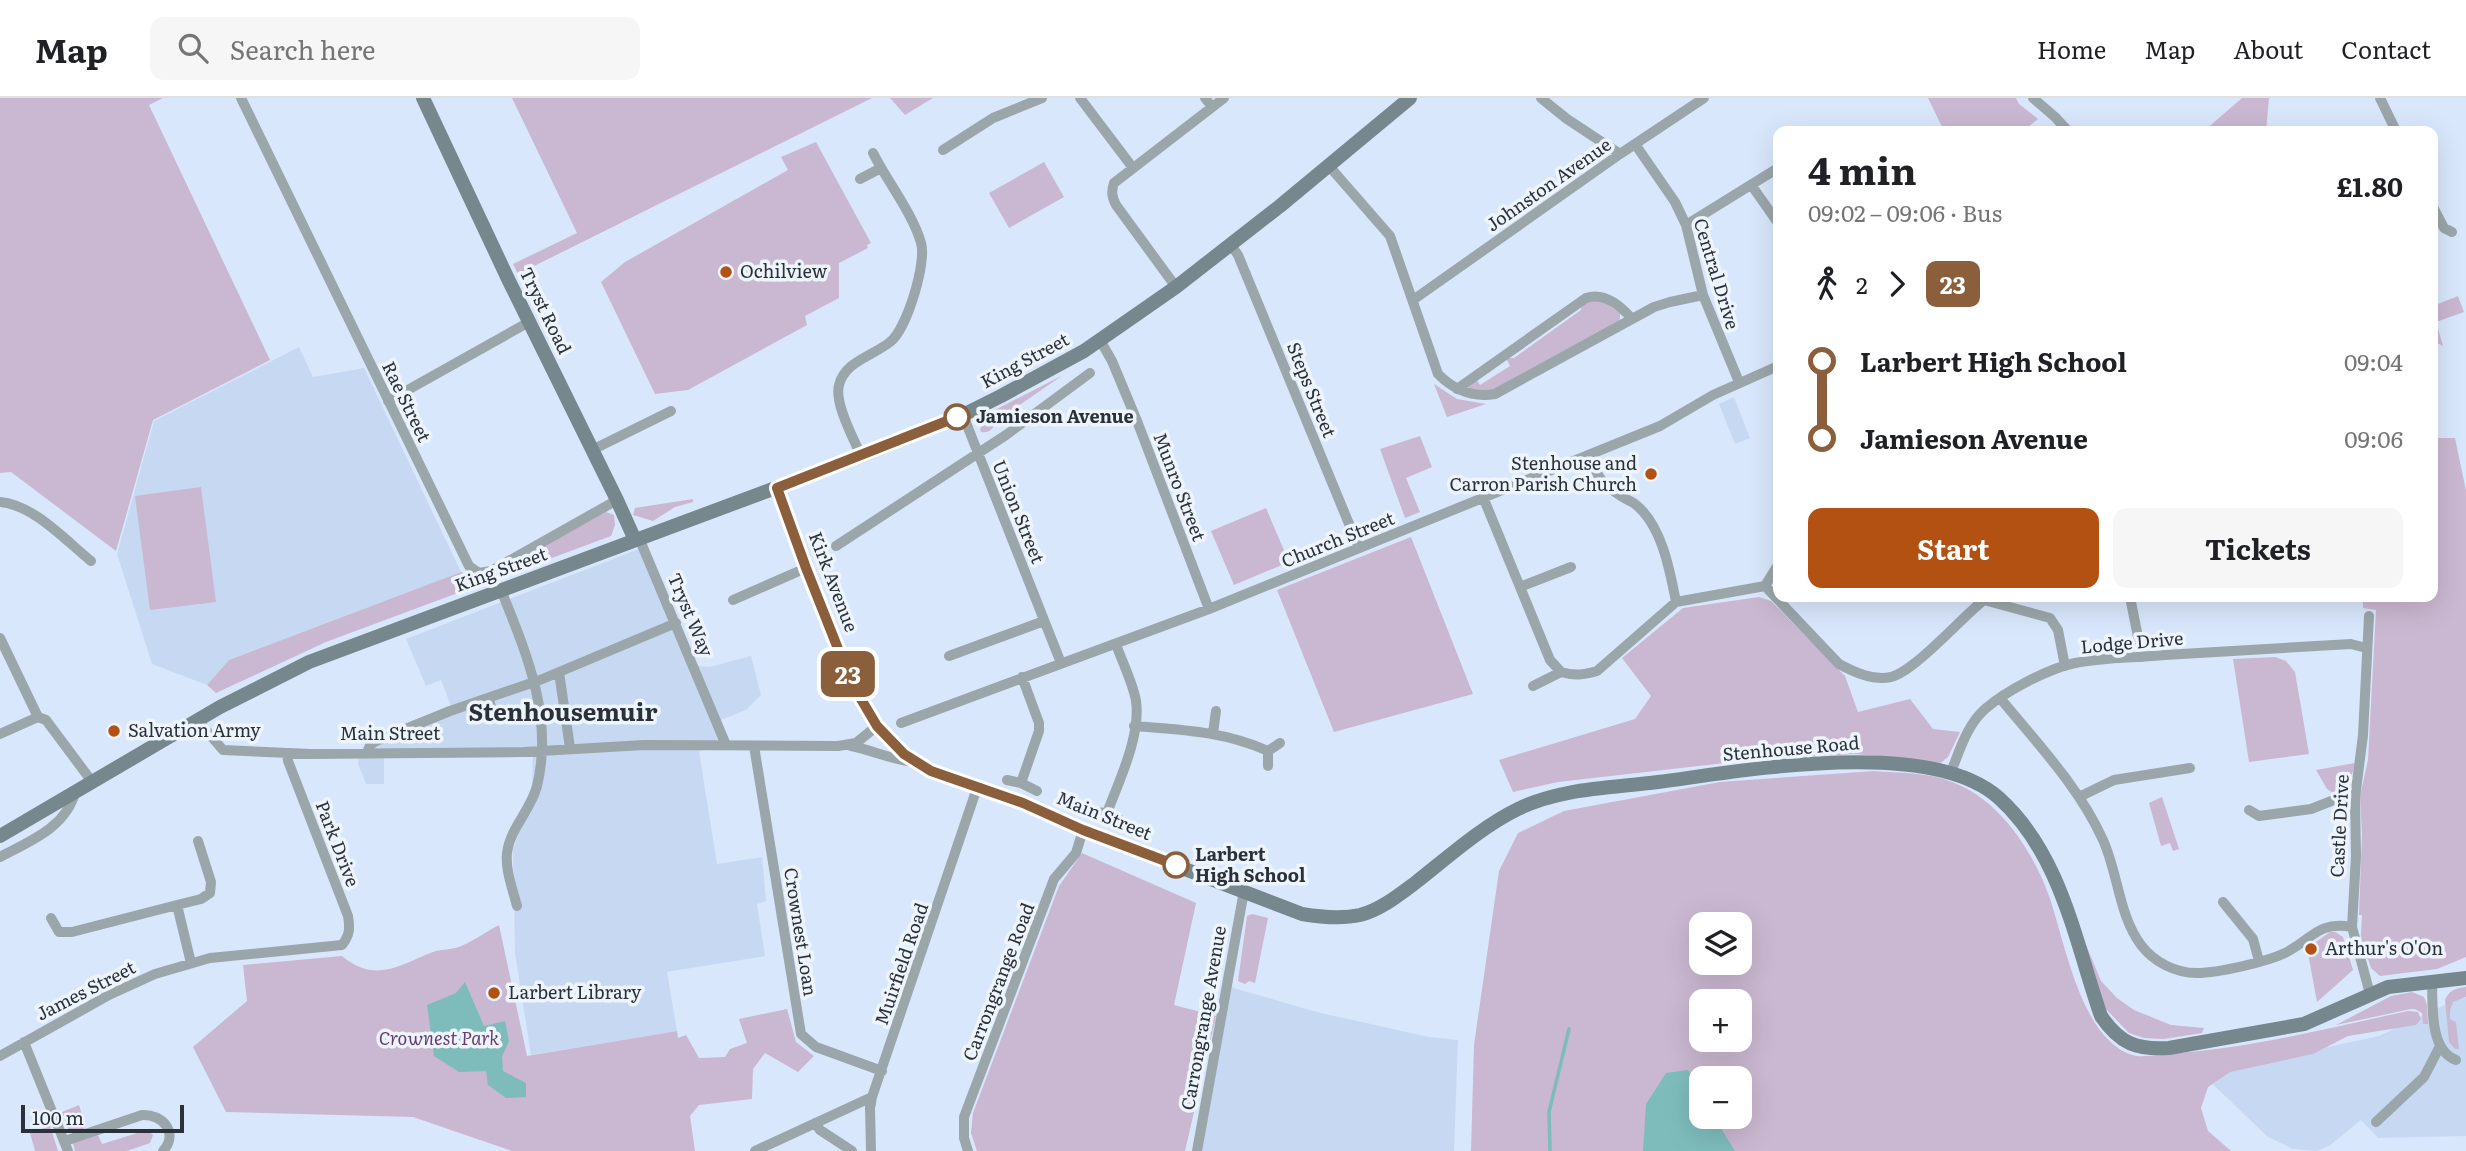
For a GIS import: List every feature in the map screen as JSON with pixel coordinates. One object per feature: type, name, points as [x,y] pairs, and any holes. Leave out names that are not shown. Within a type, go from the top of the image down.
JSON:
[{"type":"street","name":"Rae Street","points":[[241,98],[466,562],[474,571],[479,573],[491,570],[617,500]]},
{"type":"street","name":"Tryst Road","points":[[423,98],[529,322],[637,539]]},
{"type":"street","points":[[943,150],[993,118],[1042,98]]},
{"type":"street","points":[[1080,98],[1133,168]]},
{"type":"street","points":[[1205,98],[1212,107]]},
{"type":"street","points":[[1176,286],[1112,197],[1114,183],[1224,98]]},
{"type":"street","name":"King Street","points":[[198,721],[309,662],[861,456],[963,415],[1043,374],[1100,340],[1231,245],[1410,98]]},
{"type":"street","points":[[1541,98],[1620,154]]},
{"type":"street","name":"Johnston Avenue","points":[[1413,300],[1704,98]]},
{"type":"street","points":[[2033,98],[2063,126]]},
{"type":"street","points":[[2380,98],[2394,126]]},
{"type":"street","name":"Central Drive","points":[[1635,144],[1675,202],[1686,225],[1703,295],[1739,382]]},
{"type":"street","points":[[861,456],[840,402],[838,387],[844,374],[856,362],[896,337],[909,309],[923,253],[916,230],[873,153]]},
{"type":"street","points":[[1329,166],[1390,236],[1438,374],[1457,389],[1474,395],[1495,394],[1632,319],[1670,302],[1703,295]]},
{"type":"street","points":[[860,179],[881,168]]},
{"type":"street","points":[[1686,225],[1773,171]]},
{"type":"street","points":[[1752,186],[1773,216]]},
{"type":"street","points":[[2438,216],[2444,228],[2452,232]]},
{"type":"street","name":"Steps Street","points":[[1231,245],[1238,255],[1359,548]]},
{"type":"street","points":[[1457,389],[1586,299],[1604,296],[1632,319]]},
{"type":"street","points":[[388,401],[529,322]]},
{"type":"street","name":"Munro Street","points":[[1100,340],[1112,361],[1209,609]]},
{"type":"street","name":"Church Street","points":[[901,723],[1209,609],[1660,426],[1739,382],[1773,368]]},
{"type":"street","points":[[836,546],[978,453],[1090,373]]},
{"type":"street","points":[[592,450],[671,411]]},
{"type":"street","name":"Union Street","points":[[963,415],[1061,663]]},
{"type":"street","points":[[1588,455],[1596,475],[1608,488],[1635,504],[1664,547],[1676,602]]},
{"type":"street","name":"Kirk Avenue","points":[[777,488],[852,684],[877,726]]},
{"type":"street","points":[[1483,497],[1550,660],[1561,671],[1578,675],[1597,671],[1676,602],[1765,586],[1773,573]]},
{"type":"street","points":[[0,502],[14,503],[43,522],[91,561]]},
{"type":"street","name":"Tryst Way","points":[[637,539],[676,622],[726,744]]},
{"type":"street","points":[[1520,587],[1571,567]]},
{"type":"street","points":[[733,600],[806,568]]},
{"type":"street","points":[[1765,586],[1773,594]]},
{"type":"street","points":[[501,590],[535,682],[541,715],[542,750],[538,785],[533,800],[514,833],[507,854],[517,906]]},
{"type":"street","points":[[1780,602],[1839,664],[1853,672],[1871,677],[1892,677],[1909,667],[1979,602]]},
{"type":"street","points":[[1996,602],[2050,618],[2059,630],[2065,666]]},
{"type":"street","points":[[2131,602],[2142,657]]},
{"type":"street","name":"Castle Drive","points":[[2369,616],[2363,735],[2355,798],[2356,856],[2351,927],[2370,994]]},
{"type":"street","points":[[949,656],[1044,621]]},
{"type":"street","points":[[367,753],[376,741],[450,711],[535,682],[676,622]]},
{"type":"street","points":[[1,639],[38,717],[46,720],[93,783]]},
{"type":"street","points":[[1107,813],[1126,761],[1135,726],[1136,701],[1116,644]]},
{"type":"street","name":"Lodge Drive","points":[[1950,774],[1970,727],[1984,710],[2000,698],[2065,666],[2142,657],[2351,644],[2366,648]]},
{"type":"street","points":[[559,671],[569,748]]},
{"type":"street","points":[[1533,686],[1561,671]]},
{"type":"street","points":[[1021,783],[1039,732],[1039,723],[1022,677]]},
{"type":"street","points":[[488,698],[495,718]]},
{"type":"street","points":[[2000,698],[2079,797],[2105,844],[2134,934],[2150,955],[2172,968],[2198,973],[2259,961],[2284,953],[2329,925],[2351,927]]},
{"type":"street","points":[[1213,733],[1216,711]]},
{"type":"street","points":[[0,734],[38,717]]},
{"type":"street","points":[[0,836],[198,721]]},
{"type":"street","name":"Main Street","points":[[198,721],[216,746],[223,750],[287,753],[524,752],[569,748],[726,744],[848,746],[914,762]]},
{"type":"street","points":[[848,746],[863,739],[877,726]]},
{"type":"street","name":"Main Street","points":[[877,726],[914,762],[931,771],[1023,803],[1083,830],[1279,905]]},
{"type":"street","points":[[1135,726],[1213,733],[1232,737],[1268,751]]},
{"type":"street","points":[[1268,751],[1280,743]]},
{"type":"street","name":"Crownest Loan","points":[[754,746],[801,1034],[816,1047],[882,1071]]},
{"type":"street","points":[[1268,751],[1268,766]]},
{"type":"street","name":"Park Drive","points":[[287,753],[348,916],[348,938],[342,945]]},
{"type":"street","name":"Stenhouse Road","points":[[1279,905],[1316,916],[1360,915],[1373,910],[1396,897],[1514,810],[1548,798],[1752,770],[1853,761],[1907,766],[1950,774],[1973,782],[1999,798],[2034,837],[2059,886],[2101,1016],[2111,1031],[2134,1046],[2149,1049],[2169,1048],[2304,1024],[2388,986],[2466,978]]},
{"type":"street","points":[[2079,797],[2113,780],[2190,768]]},
{"type":"street","points":[[1007,780],[1037,791]]},
{"type":"street","name":"Muirfield Road","points":[[872,1151],[872,1097],[977,789]]},
{"type":"street","points":[[0,856],[45,832],[64,816],[75,793]]},
{"type":"street","points":[[2249,810],[2259,816],[2311,810],[2339,798],[2355,798]]},
{"type":"street","points":[[1093,812],[1107,813],[1119,820]]},
{"type":"street","name":"Carrongrange Road","points":[[968,1151],[964,1138],[964,1117],[1054,879],[1076,853],[1083,830]]},
{"type":"street","points":[[51,918],[60,932],[72,932],[201,899],[210,893],[211,882],[198,841]]},
{"type":"street","name":"Carrongrange Avenue","points":[[1196,1151],[1244,891]]},
{"type":"street","points":[[2223,902],[2253,939],[2259,961]]},
{"type":"street","points":[[177,905],[191,963]]},
{"type":"street","name":"James Street","points":[[0,1056],[109,995],[155,974],[191,963],[232,956],[342,945]]},
{"type":"street","points":[[2432,981],[2436,1039],[2439,1048],[2456,1060]]},
{"type":"street","points":[[24,1042],[67,1146],[142,1115],[150,1115],[164,1121],[168,1128],[169,1142],[163,1151]]},
{"type":"street","points":[[2376,1122],[2424,1077],[2439,1048]]},
{"type":"street","points":[[755,1151],[872,1097]]},
{"type":"street","points":[[815,1123],[852,1151]]},
{"type":"shaded area","points":[[299,347],[313,377],[364,368],[461,572],[229,660],[207,685],[152,664],[117,554],[154,421]]},
{"type":"shaded area","points":[[1734,397],[1750,438],[1735,444],[1719,404]]},
{"type":"shaded area","points":[[639,549],[690,665],[709,667],[751,656],[761,695],[746,710],[718,721],[726,745],[699,751],[717,864],[762,857],[766,901],[757,904],[765,956],[667,972],[677,1031],[531,1055],[515,953],[513,850],[532,791],[533,751],[384,753],[384,784],[366,784],[358,764],[359,750],[454,714],[441,680],[426,686],[406,639]]},
{"type":"shaded area","points":[[465,982],[484,1026],[505,1021],[509,1041],[502,1057],[503,1071],[526,1083],[526,1097],[506,1098],[488,1085],[486,1071],[459,1072],[434,1056],[427,1005],[456,993]]},
{"type":"shaded area","points":[[1227,986],[1317,1012],[1429,1037],[1458,1040],[1454,1151],[1197,1151]]},
{"type":"shaded area","points":[[2466,998],[2466,1136],[2378,1138],[2361,1120],[2329,1146],[2317,1151],[2293,1149],[2268,1137],[2202,1074],[2379,1036],[2455,1000]]},
{"type":"shaded area","points":[[1688,1070],[1689,1072],[1689,1129],[1721,1129],[1735,1151],[1643,1151],[1646,1104],[1666,1073]]},
{"type":"green space","points":[[0,98],[163,98],[149,105],[270,360],[153,420],[116,551],[11,472],[0,473]]},
{"type":"green space","points":[[512,98],[872,98],[518,274],[513,264],[577,233]]},
{"type":"green space","points":[[890,98],[933,98],[905,115]]},
{"type":"green space","points":[[1928,98],[2016,98],[2019,104],[2038,119],[2029,126],[1942,126]]},
{"type":"green space","points":[[2242,98],[2269,98],[2266,126],[2210,126]]},
{"type":"green space","name":"Ochilview","points":[[816,142],[871,243],[867,245],[868,248],[839,263],[839,298],[805,316],[807,325],[688,390],[655,394],[601,282],[625,262],[788,170],[781,157]]},
{"type":"green space","points":[[1044,162],[1064,197],[1009,228],[989,193]]},
{"type":"green space","points":[[2458,296],[2464,312],[2438,321],[2438,304]]},
{"type":"green space","points":[[1601,300],[1620,313],[1617,323],[1497,389],[1480,392],[1468,388],[1476,379],[1480,385],[1510,366],[1506,358],[1514,358],[1581,310],[1582,304]]},
{"type":"green space","points":[[2438,329],[2443,346],[2438,344]]},
{"type":"green space","points":[[1063,375],[998,420],[989,431],[981,432],[989,413]]},
{"type":"green space","points":[[1434,384],[1457,399],[1486,404],[1447,417]]},
{"type":"green space","points":[[1420,436],[1432,467],[1406,478],[1420,512],[1405,518],[1380,449]]},
{"type":"green space","points":[[2438,438],[2455,438],[2466,491],[2466,957],[2437,969],[2380,976],[2371,968],[2368,959],[2364,958],[2362,915],[2359,915],[2362,834],[2360,796],[2368,760],[2376,610],[2363,608],[2363,602],[2438,602]]},
{"type":"green space","points":[[201,487],[216,602],[150,610],[135,496]]},
{"type":"green space","points":[[693,499],[693,502],[675,507],[653,521],[633,515],[635,508]]},
{"type":"green space","points":[[1266,508],[1289,562],[1234,585],[1211,531]]},
{"type":"green space","points":[[606,512],[614,515],[615,525],[611,536],[326,642],[216,693],[207,685],[229,660],[461,572],[474,578],[490,576]]},
{"type":"green space","points":[[1411,537],[1473,694],[1334,732],[1277,590]]},
{"type":"green space","points":[[1759,597],[1771,601],[1845,676],[1858,712],[1910,699],[1933,729],[1960,732],[1948,757],[1938,765],[1905,758],[1854,754],[1751,760],[1558,782],[1513,792],[1499,760],[1635,719],[1651,696],[1622,658],[1683,608]]},
{"type":"green space","points":[[2275,657],[2286,661],[2295,672],[2309,754],[2249,762],[2233,659]]},
{"type":"green space","points":[[2355,763],[2348,781],[2333,793],[2327,789],[2316,770]]},
{"type":"green space","points":[[1874,771],[1933,776],[1969,790],[1985,801],[2012,828],[2042,879],[2087,1009],[2099,1029],[2114,1045],[2132,1055],[2225,1048],[2408,1011],[2418,1012],[2421,1019],[2416,1025],[2348,1036],[2313,1054],[2230,1072],[2208,1087],[2201,1108],[2208,1131],[2231,1151],[1471,1151],[1474,1045],[1499,871],[1518,833],[1564,811],[1720,782]]},
{"type":"green space","points":[[2162,797],[2179,849],[2173,851],[2170,843],[2161,846],[2149,803]]},
{"type":"green space","points":[[1082,853],[1196,903],[1174,1005],[1216,1016],[1185,1151],[977,1151],[971,1133],[973,1113],[1059,886]]},
{"type":"green space","points":[[2072,911],[2101,981],[2117,998],[2134,1010],[2171,1025],[2204,1028],[2202,1033],[2164,1039],[2144,1038],[2129,1033],[2104,1007]]},
{"type":"green space","points":[[1252,914],[1268,918],[1255,983],[1249,981],[1245,984],[1238,981],[1247,916]]},
{"type":"green space","name":"Crownest Park","points":[[499,925],[527,1056],[677,1031],[678,1038],[686,1035],[699,1058],[725,1057],[730,1049],[747,1043],[739,1019],[787,1009],[796,1042],[814,1056],[798,1072],[765,1053],[753,1069],[752,1099],[699,1105],[690,1116],[695,1151],[512,1151],[413,1117],[226,1112],[193,1047],[247,1001],[243,965],[342,956],[366,969],[388,969],[436,951],[461,946]]},
{"type":"green space","points":[[2330,932],[2343,937],[2353,970],[2317,1002],[2308,953],[2315,948],[2313,944]]},
{"type":"green space","points":[[2466,987],[2466,997],[2453,1002],[2450,1010],[2450,1019],[2456,1022],[2459,1049],[2455,1049],[2449,1042],[2445,1000],[2453,990]]},
{"type":"green space","points":[[2412,992],[2424,997],[2428,1024],[2423,1024],[2422,1013],[2411,1009],[2336,1025],[2391,996]]},
{"type":"green space","points":[[79,1105],[86,1128],[70,1133],[62,1112]]},
{"type":"green space","points":[[50,1126],[58,1151],[35,1151],[30,1133]]},
{"type":"green space","points":[[147,1130],[153,1135],[150,1143],[127,1151],[75,1151],[73,1143],[98,1135],[102,1144]]},
{"type":"waterway","points":[[1550,1151],[1549,1112],[1569,1029]]},
{"type":"bus line","name":"23","points":[[957,417],[777,488],[852,684],[887,739],[914,762],[931,771],[1023,803],[1083,830],[1176,865]]},
{"type":"place","name":"Ochilview","points":[[726,272]]},
{"type":"place","name":"Jamieson Avenue","points":[[957,417]]},
{"type":"place","name":"Stenhouse and Carron Parish Church","points":[[1651,474]]},
{"type":"place","name":"Salvation Army","points":[[114,731]]},
{"type":"place","name":"Larbert High School","points":[[1176,865]]},
{"type":"place","name":"Arthur's O'On","points":[[2311,949]]},
{"type":"place","name":"Larbert Library","points":[[494,993]]},
{"type":"district","name":"Stenhousemuir","points":[[563,713]]}]
